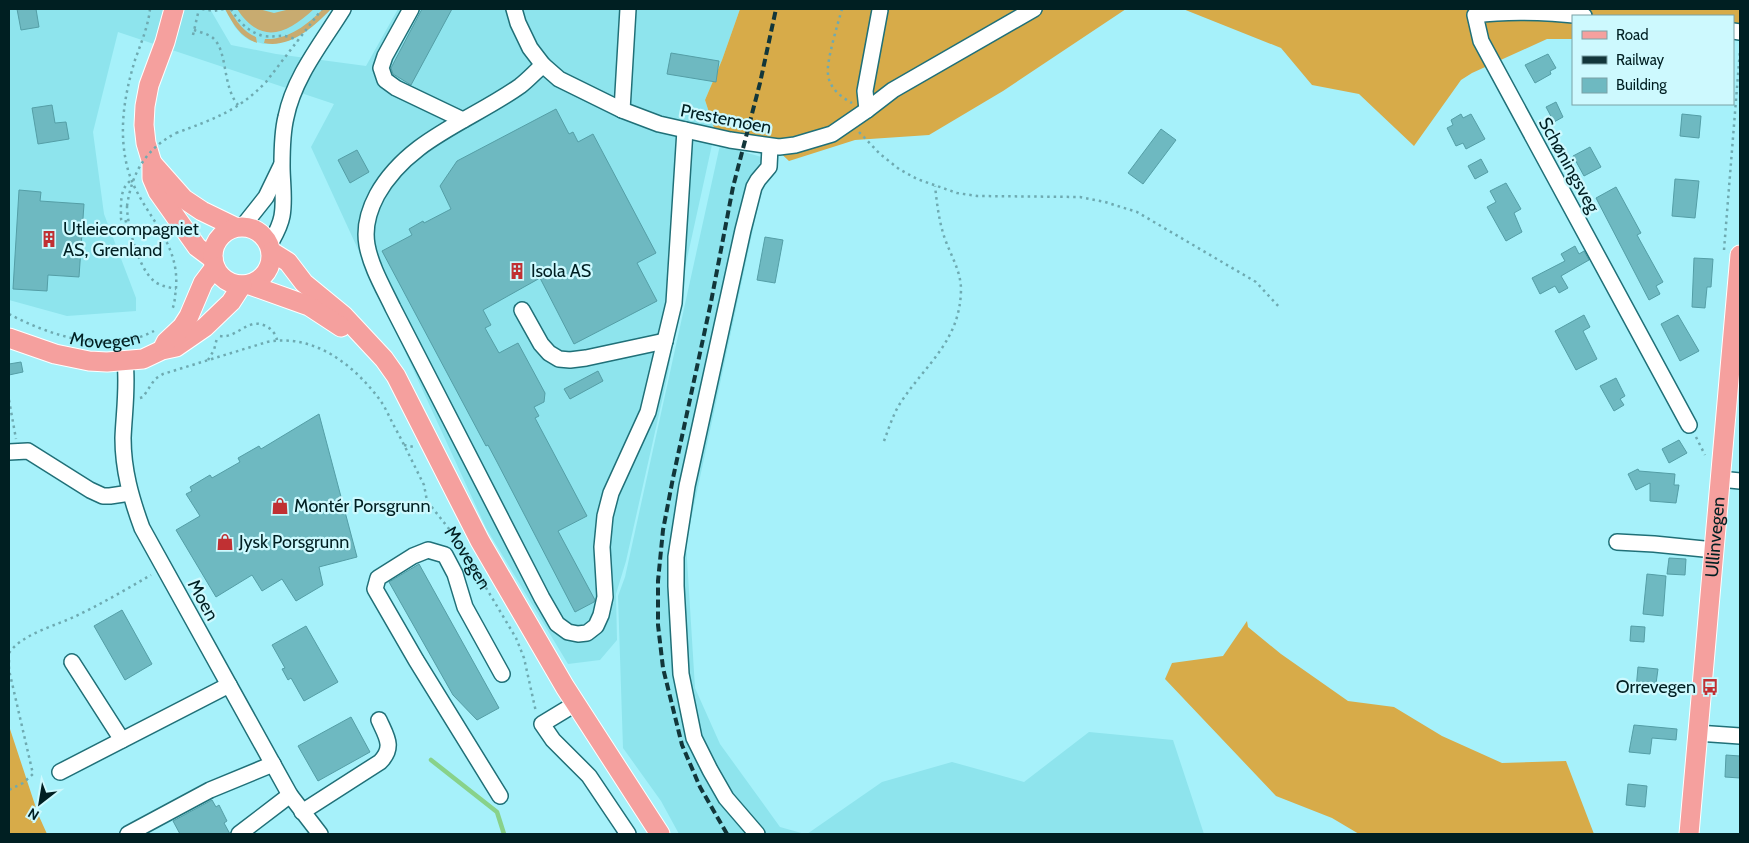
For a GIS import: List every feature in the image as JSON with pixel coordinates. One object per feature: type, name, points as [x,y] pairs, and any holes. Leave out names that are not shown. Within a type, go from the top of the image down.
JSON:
[{"type":"main road","points":[[172,15],[149,85],[145,106],[144,125],[146,143],[152,163],[152,178],[158,192],[197,246],[214,264],[220,275],[226,280],[246,285]]},
{"type":"main road","points":[[9,338],[55,354],[89,362],[143,359],[162,350],[176,347],[205,327],[246,285],[264,276],[272,261],[271,248],[259,231],[239,227],[202,211],[184,199],[152,163]]},
{"type":"main road","points":[[162,350],[166,342],[182,327],[189,316],[203,283],[214,264],[213,251],[216,243],[227,230],[239,227]]},
{"type":"main road","name":"Movegen","points":[[271,248],[288,262],[304,283],[343,315],[384,359],[396,376],[480,541],[575,704],[660,834]]},
{"type":"main road","name":"Ullinvegen","points":[[1689,827],[1740,255]]},
{"type":"main road","name":"Movegen","points":[[246,285],[309,306],[341,327],[363,338]]},
{"type":"street","points":[[271,248],[282,217],[284,198],[282,164],[285,118],[296,85],[343,9]]},
{"type":"street","points":[[411,9],[385,56],[381,68],[385,80],[396,88],[463,120]]},
{"type":"street","name":"Prestemoen","points":[[514,9],[518,23],[530,48],[543,65],[559,79],[622,110],[659,124],[770,147],[795,145],[832,134],[893,90],[1034,9]]},
{"type":"street","points":[[622,110],[628,9]]},
{"type":"street","points":[[867,110],[865,91],[880,10]]},
{"type":"street","name":"Schøningsveg","points":[[1576,15],[1503,10],[1472,12],[1481,41],[1689,425]]},
{"type":"street","points":[[543,65],[520,86],[410,153],[382,186],[368,215],[367,245],[373,265],[393,308],[542,598],[557,624],[568,632],[587,633],[596,626],[601,615],[605,596],[602,547],[611,494],[648,412],[674,303],[686,130]]},
{"type":"street","points":[[757,834],[726,798],[694,738],[681,674],[676,558],[687,486],[743,230],[754,187],[769,167],[770,147]]},
{"type":"street","points":[[239,227],[266,197],[282,164]]},
{"type":"street","points":[[522,310],[541,344],[549,353],[559,358],[570,360],[586,358],[664,341]]},
{"type":"street","name":"Moen","points":[[125,361],[126,384],[123,440],[125,470],[142,528],[290,795],[320,834]]},
{"type":"street","points":[[13,451],[28,451],[103,496],[130,492]]},
{"type":"street","points":[[1720,480],[1740,481]]},
{"type":"street","points":[[1617,542],[1714,550]]},
{"type":"street","points":[[500,796],[416,660],[375,589],[378,578],[413,556],[428,550],[445,555],[455,574],[465,607],[502,674]]},
{"type":"street","points":[[72,662],[122,740]]},
{"type":"street","points":[[60,772],[229,685]]},
{"type":"street","points":[[575,704],[542,724],[552,740],[589,776],[628,834]]},
{"type":"street","points":[[302,812],[380,762],[386,755],[388,742],[379,720]]},
{"type":"street","points":[[1697,733],[1740,736]]},
{"type":"street","points":[[128,834],[210,790],[273,764]]},
{"type":"street","points":[[239,834],[290,795]]},
{"type":"path","points":[[193,35],[201,9],[214,11],[224,9]]},
{"type":"path","points":[[231,9],[240,21],[252,31],[264,36],[286,35],[298,41]]},
{"type":"path","points":[[170,315],[175,304],[176,289],[158,284],[149,277],[127,222],[127,206],[132,181],[143,160],[160,142],[176,132],[219,118],[251,96],[266,82],[322,9]]},
{"type":"path","points":[[842,9],[828,74],[836,92],[842,98],[867,110]]},
{"type":"path","points":[[194,30],[212,38],[216,42],[222,57],[229,91],[238,105]]},
{"type":"path","points":[[850,122],[880,154],[899,169],[935,186],[957,193],[977,196],[1080,197],[1105,202],[1137,212],[1256,282],[1280,308]]},
{"type":"path","points":[[127,222],[123,222],[121,219],[122,191],[126,183],[132,179]]},
{"type":"path","points":[[884,441],[897,409],[936,358],[950,333],[959,310],[961,288],[958,268],[945,240],[939,216],[935,186]]},
{"type":"path","name":"Movegen","points":[[9,314],[52,333],[105,342],[143,336],[160,327]]},
{"type":"path","points":[[208,360],[216,345],[217,335],[230,336],[254,324],[272,329],[277,340]]},
{"type":"path","name":"Movegen","points":[[136,399],[144,397],[155,379],[163,374],[277,340],[309,344],[337,357],[361,378],[381,402],[424,485],[427,501],[457,539],[516,638],[524,658],[534,708],[542,724]]},
{"type":"path","points":[[9,400],[13,451]]},
{"type":"path","points":[[1689,425],[1707,457]]},
{"type":"path","points":[[9,653],[14,645],[58,622],[74,617],[163,567]]},
{"type":"path","points":[[9,660],[33,774],[9,790]]},
{"type":"shaded area","points":[[9,9],[210,9],[231,45],[276,54],[366,66],[398,9],[740,9],[722,60],[705,100],[715,131],[685,268],[668,374],[626,561],[616,594],[617,640],[600,660],[568,664],[486,528],[311,147],[334,104],[118,32],[93,132],[104,214],[136,298],[136,311],[67,316],[9,300]]},
{"type":"shaded area","points":[[225,9],[331,9],[301,35],[288,41],[264,44],[249,40],[242,35]]},
{"type":"shaded area","points":[[225,9],[229,9],[244,29],[256,37],[257,43],[242,34],[234,25]]},
{"type":"shaded area","points":[[237,9],[259,9],[274,13],[290,9],[314,9],[294,25],[284,30],[265,32],[255,28]]},
{"type":"shaded area","points":[[323,9],[331,9],[301,35],[283,43],[264,43],[265,39],[282,37],[297,30]]},
{"type":"shaded area","points":[[740,9],[1126,9],[1003,91],[929,135],[855,140],[789,161],[774,147],[715,131],[705,100],[722,60]]},
{"type":"shaded area","points":[[1183,9],[1740,9],[1740,35],[1734,35],[1734,15],[1572,15],[1572,39],[1547,39],[1472,73],[1461,80],[1414,146],[1359,94],[1312,85],[1281,48]]},
{"type":"shaded area","points":[[720,145],[768,159],[686,543],[695,688],[720,744],[780,827],[805,834],[679,834],[661,801],[623,748],[618,596],[625,577]]},
{"type":"shaded area","points":[[1247,621],[1248,627],[1281,654],[1348,701],[1394,707],[1442,736],[1502,763],[1566,761],[1594,834],[1359,834],[1332,818],[1276,796],[1165,679],[1172,663],[1223,656]]},
{"type":"shaded area","points":[[9,726],[38,814],[47,834],[9,834]]},
{"type":"shaded area","points":[[1089,732],[1173,740],[1204,834],[807,834],[882,782],[952,762],[1024,782]]},
{"type":"building","points":[[17,9],[36,9],[39,27],[21,30]]},
{"type":"building","points":[[422,9],[452,9],[411,85],[393,74],[391,68]]},
{"type":"building","points":[[671,53],[719,61],[716,82],[667,74]]},
{"type":"building","points":[[1548,54],[1556,68],[1550,71],[1551,74],[1535,83],[1525,65]]},
{"type":"building","points":[[1556,102],[1563,117],[1554,122],[1546,107]]},
{"type":"building","points":[[52,105],[55,123],[66,122],[69,139],[38,144],[32,108]]},
{"type":"building","name":"Isola AS","points":[[556,109],[569,134],[573,132],[578,142],[593,134],[656,253],[637,263],[657,301],[574,344],[540,278],[483,310],[491,325],[485,328],[499,353],[518,343],[545,393],[544,402],[534,407],[539,416],[535,418],[587,516],[558,531],[595,600],[575,612],[488,445],[486,446],[382,251],[412,235],[409,229],[451,209],[440,186],[457,161]]},
{"type":"building","points":[[1461,114],[1463,118],[1471,114],[1485,139],[1466,149],[1463,143],[1456,146],[1447,128],[1453,125],[1451,120]]},
{"type":"building","points":[[1682,114],[1701,116],[1699,138],[1680,136]]},
{"type":"building","points":[[1161,129],[1176,140],[1143,184],[1128,173]]},
{"type":"building","points":[[1590,147],[1601,167],[1584,176],[1573,156]]},
{"type":"building","points":[[357,150],[369,172],[350,183],[338,160]]},
{"type":"building","points":[[1481,159],[1488,172],[1475,179],[1468,166]]},
{"type":"building","points":[[1675,179],[1699,181],[1695,218],[1672,216]]},
{"type":"building","points":[[1506,183],[1521,209],[1514,213],[1522,232],[1506,241],[1487,207],[1496,202],[1490,191]]},
{"type":"building","points":[[1616,187],[1641,233],[1637,235],[1663,282],[1656,286],[1660,294],[1649,300],[1596,198]]},
{"type":"building","name":"Utleiecompagniet AS, Grenland","points":[[19,190],[41,192],[40,201],[84,204],[79,277],[48,275],[47,291],[13,289]]},
{"type":"building","points":[[765,237],[783,240],[775,283],[757,280]]},
{"type":"building","points":[[1575,246],[1579,254],[1584,251],[1589,260],[1561,276],[1568,288],[1559,293],[1555,286],[1540,294],[1532,278],[1565,261],[1561,254]]},
{"type":"building","points":[[1694,258],[1713,259],[1711,287],[1707,287],[1705,308],[1692,307]]},
{"type":"building","points":[[1584,315],[1590,327],[1583,331],[1597,359],[1576,370],[1555,331]]},
{"type":"building","points":[[1678,315],[1699,351],[1680,361],[1661,324]]},
{"type":"building","points":[[21,362],[23,372],[9,375],[9,364]]},
{"type":"building","points":[[598,371],[603,381],[570,399],[564,389]]},
{"type":"building","points":[[1616,378],[1625,396],[1620,399],[1624,405],[1614,411],[1600,386]]},
{"type":"building","points":[[319,414],[357,557],[319,567],[323,585],[296,601],[282,579],[262,591],[252,575],[216,597],[176,530],[200,516],[186,494],[192,491],[190,487],[210,475],[212,478],[240,462],[238,458],[259,446],[261,449]]},
{"type":"building","points":[[1679,440],[1687,453],[1669,463],[1662,449]]},
{"type":"building","points":[[1638,469],[1639,471],[1675,474],[1674,485],[1679,485],[1676,503],[1650,501],[1650,483],[1636,490],[1628,474]]},
{"type":"building","points":[[1669,558],[1686,559],[1685,575],[1667,574]]},
{"type":"building","points":[[419,564],[499,708],[477,720],[453,695],[389,582]]},
{"type":"building","points":[[1647,574],[1666,576],[1663,616],[1643,614]]},
{"type":"building","points":[[122,610],[152,664],[125,680],[94,626]]},
{"type":"building","points":[[306,626],[338,682],[304,701],[291,678],[288,680],[282,669],[285,668],[272,645]]},
{"type":"building","points":[[1631,626],[1645,627],[1644,642],[1630,641]]},
{"type":"building","points":[[1638,667],[1658,669],[1655,691],[1636,689]]},
{"type":"building","points":[[351,717],[370,752],[318,781],[298,746]]},
{"type":"building","points":[[1634,725],[1677,729],[1676,740],[1652,738],[1650,754],[1629,752]]},
{"type":"building","points":[[1726,755],[1740,756],[1740,778],[1725,777]]},
{"type":"building","points":[[1628,784],[1647,786],[1645,807],[1626,805]]},
{"type":"building","points":[[212,800],[216,807],[219,805],[227,821],[224,823],[230,834],[180,834],[173,821]]},
{"type":"waterway","points":[[431,760],[497,812],[504,834]]},
{"type":"railway","points":[[727,834],[700,787],[682,745],[663,668],[658,625],[658,581],[663,530],[733,187],[760,83],[776,9]]},
{"type":"place","name":"Utleiecompagniet AS, Grenland","points":[[49,239]]},
{"type":"place","name":"Isola AS","points":[[517,271]]},
{"type":"place","name":"Montér Porsgrunn","points":[[280,506]]},
{"type":"place","name":"Jysk Porsgrunn","points":[[225,542]]},
{"type":"place","name":"Orrevegen","points":[[1710,687]]}]
